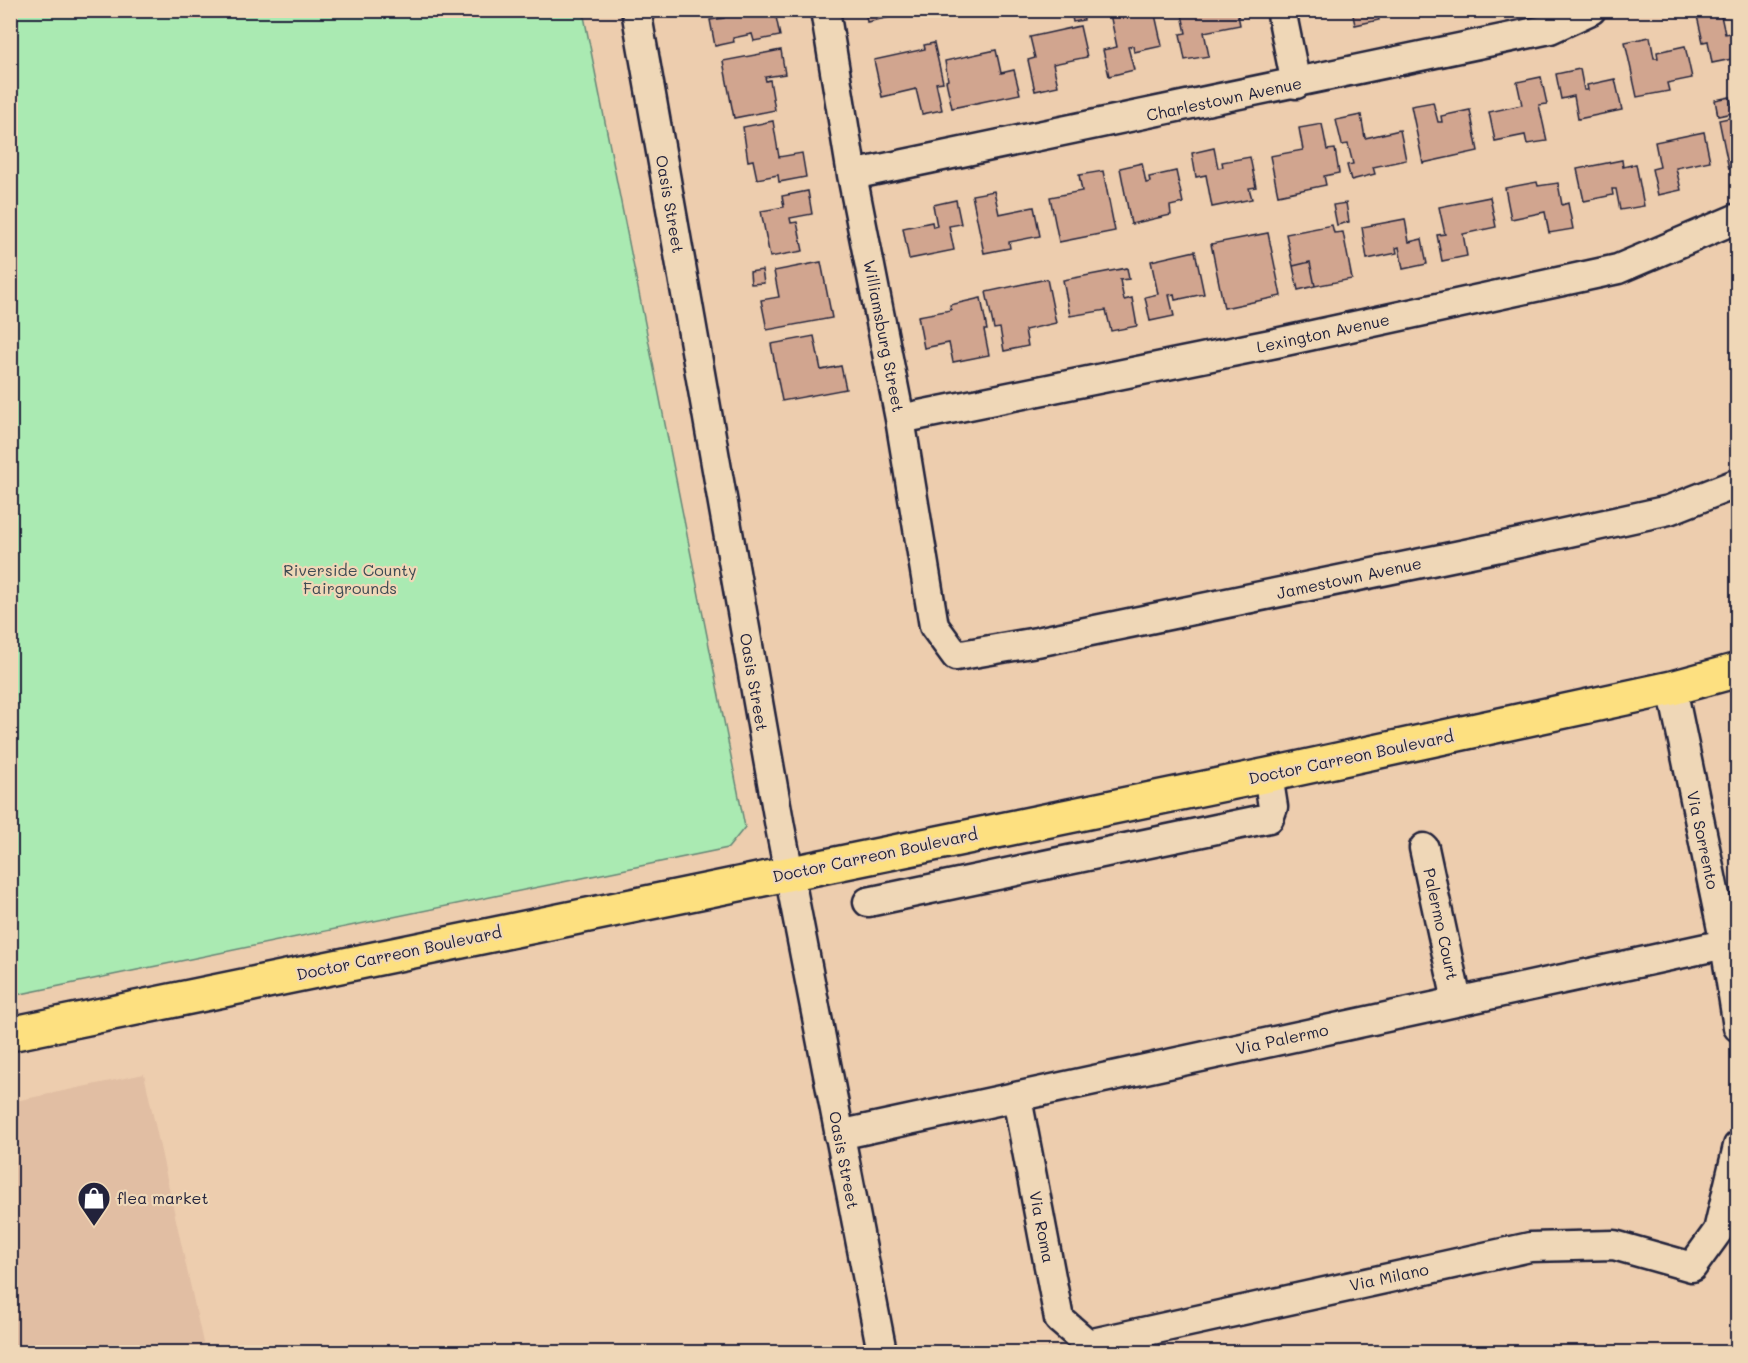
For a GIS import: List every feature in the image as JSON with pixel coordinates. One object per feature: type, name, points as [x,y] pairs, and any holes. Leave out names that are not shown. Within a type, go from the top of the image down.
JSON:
[{"type":"main road","name":"Doctor Carreon Boulevard","points":[[10,1034],[1268,775],[1672,688],[1737,670]]},
{"type":"street","name":"Oasis Street","points":[[636,10],[788,872],[882,1353]]},
{"type":"street","name":"Williamsburg Street","points":[[825,10],[852,175],[900,419],[934,626],[956,656]]},
{"type":"street","points":[[1281,10],[1296,84]]},
{"type":"street","name":"Charlestown Avenue","points":[[852,175],[1296,84],[1591,10]]},
{"type":"street","name":"Lexington Avenue","points":[[900,419],[1276,343],[1618,268],[1737,218]]},
{"type":"street","name":"Jamestown Avenue","points":[[956,656],[1037,642],[1669,510],[1737,483]]},
{"type":"street","name":"Via Sorrento","points":[[1672,688],[1725,944],[1737,1027]]},
{"type":"street","points":[[868,902],[1269,818],[1274,807],[1268,775]]},
{"type":"street","name":"Palermo Court","points":[[1424,848],[1457,1000]]},
{"type":"street","name":"Via Palermo","points":[[839,1135],[1725,944]]},
{"type":"street","name":"Via Roma","points":[[1017,1098],[1059,1318],[1088,1344]]},
{"type":"street","name":"Via Milano","points":[[1088,1344],[1530,1247],[1614,1245],[1692,1267],[1718,1231],[1737,1146]]},
{"type":"shaded area","name":"flea market","points":[[144,1074],[205,1352],[11,1352],[11,1102]]},
{"type":"green space","name":"Riverside County Fairgrounds","points":[[11,10],[583,11],[745,827],[728,848],[11,996]]},
{"type":"building","points":[[723,10],[751,10],[752,16],[775,12],[780,36],[754,41],[752,34],[733,38],[734,42],[715,46],[710,20],[724,18]]},
{"type":"building","points":[[865,10],[914,10],[914,12],[867,22]]},
{"type":"building","points":[[1082,10],[1084,20],[1073,22],[1071,12]]},
{"type":"building","points":[[1124,10],[1154,10],[1162,46],[1134,52],[1133,46],[1128,47],[1134,70],[1109,76],[1103,50],[1117,47],[1110,14]]},
{"type":"building","points":[[1181,10],[1237,10],[1240,25],[1204,32],[1209,56],[1185,60],[1180,34],[1186,33]]},
{"type":"building","points":[[1352,10],[1377,10],[1379,20],[1355,25]]},
{"type":"building","points":[[1720,11],[1725,34],[1738,32],[1738,62],[1732,63],[1732,59],[1712,63],[1708,41],[1703,42],[1697,16]]},
{"type":"building","points":[[1080,26],[1087,57],[1053,64],[1058,86],[1035,91],[1028,60],[1035,58],[1030,37]]},
{"type":"building","points":[[1650,37],[1654,58],[1658,58],[1657,52],[1685,46],[1692,78],[1667,83],[1669,91],[1637,97],[1625,42]]},
{"type":"building","points":[[934,43],[943,82],[936,83],[942,110],[922,114],[916,89],[882,97],[874,60],[925,49],[924,45]]},
{"type":"building","points":[[781,50],[785,74],[765,77],[766,81],[770,80],[775,110],[734,118],[723,61]]},
{"type":"building","points":[[996,50],[1001,73],[1014,70],[1020,94],[952,108],[946,81],[948,80],[945,61]]},
{"type":"building","points":[[1580,69],[1584,90],[1588,90],[1587,85],[1615,79],[1622,110],[1578,119],[1574,96],[1561,99],[1556,74]]},
{"type":"building","points":[[1541,77],[1547,104],[1539,105],[1547,141],[1527,144],[1525,135],[1495,141],[1489,112],[1522,105],[1517,82]]},
{"type":"building","points":[[1730,97],[1733,113],[1718,116],[1715,100]]},
{"type":"building","points":[[1433,102],[1438,122],[1442,122],[1441,116],[1470,110],[1478,151],[1423,163],[1411,106]]},
{"type":"building","points":[[1361,115],[1365,138],[1400,130],[1406,160],[1373,167],[1375,174],[1351,180],[1347,165],[1353,164],[1348,144],[1342,145],[1336,120]]},
{"type":"building","points":[[1738,116],[1738,167],[1729,169],[1719,120]]},
{"type":"building","points":[[773,121],[779,157],[802,153],[806,177],[779,182],[778,175],[757,179],[753,160],[748,161],[743,127]]},
{"type":"building","points":[[1322,124],[1327,150],[1335,149],[1339,173],[1324,176],[1326,185],[1278,195],[1270,156],[1303,150],[1299,128]]},
{"type":"building","points":[[1704,132],[1710,161],[1676,168],[1681,190],[1658,195],[1652,169],[1660,167],[1655,142]]},
{"type":"building","points":[[1214,148],[1218,168],[1223,167],[1222,162],[1250,157],[1256,187],[1249,188],[1252,199],[1212,207],[1206,175],[1196,177],[1192,153]]},
{"type":"building","points":[[1622,160],[1623,167],[1636,164],[1644,206],[1620,210],[1616,189],[1612,189],[1613,195],[1584,201],[1577,169]]},
{"type":"building","points":[[1142,163],[1146,183],[1150,182],[1149,177],[1176,171],[1183,203],[1170,206],[1171,215],[1131,224],[1120,168]]},
{"type":"building","points":[[1103,171],[1115,231],[1059,242],[1050,197],[1082,191],[1079,175]]},
{"type":"building","points":[[1537,182],[1538,186],[1558,183],[1562,205],[1568,203],[1573,229],[1549,233],[1545,212],[1511,219],[1505,188]]},
{"type":"building","points":[[808,191],[812,214],[790,218],[791,223],[797,222],[803,251],[770,257],[761,211],[784,207],[782,196]]},
{"type":"building","points":[[994,191],[999,214],[1034,207],[1040,236],[1009,242],[1010,248],[984,253],[972,195]]},
{"type":"building","points":[[1490,197],[1496,227],[1463,234],[1467,256],[1442,261],[1437,235],[1445,234],[1439,207]]},
{"type":"building","points":[[956,200],[961,224],[949,226],[954,250],[909,259],[903,228],[932,222],[933,227],[937,226],[933,205]]},
{"type":"building","points":[[1346,203],[1349,222],[1337,225],[1333,205]]},
{"type":"building","points":[[1405,219],[1409,242],[1422,239],[1427,264],[1403,269],[1399,247],[1396,248],[1397,253],[1367,259],[1362,227]]},
{"type":"building","points":[[1332,225],[1334,233],[1343,232],[1352,279],[1315,286],[1310,262],[1293,266],[1286,234]]},
{"type":"building","points":[[1268,233],[1281,296],[1224,308],[1211,244]]},
{"type":"building","points":[[1195,251],[1204,294],[1175,300],[1174,294],[1169,295],[1174,316],[1150,321],[1145,297],[1158,294],[1151,261]]},
{"type":"building","points":[[821,262],[832,318],[767,330],[761,300],[779,297],[774,271]]},
{"type":"building","points":[[1310,262],[1315,286],[1298,290],[1293,266]]},
{"type":"building","points":[[1127,268],[1129,279],[1120,280],[1124,300],[1132,298],[1137,326],[1111,331],[1106,310],[1070,316],[1063,280]]},
{"type":"building","points":[[762,270],[764,283],[751,284],[750,272]]},
{"type":"building","points":[[1047,279],[1056,323],[1025,330],[1028,346],[1004,351],[1000,328],[994,329],[986,292]]},
{"type":"building","points":[[981,298],[989,355],[953,362],[949,343],[924,348],[918,316],[951,310],[950,305]]},
{"type":"building","points":[[814,336],[821,370],[841,366],[846,389],[782,401],[771,344]]},
{"type":"place","name":"flea market","points":[[94,1227]]}]
